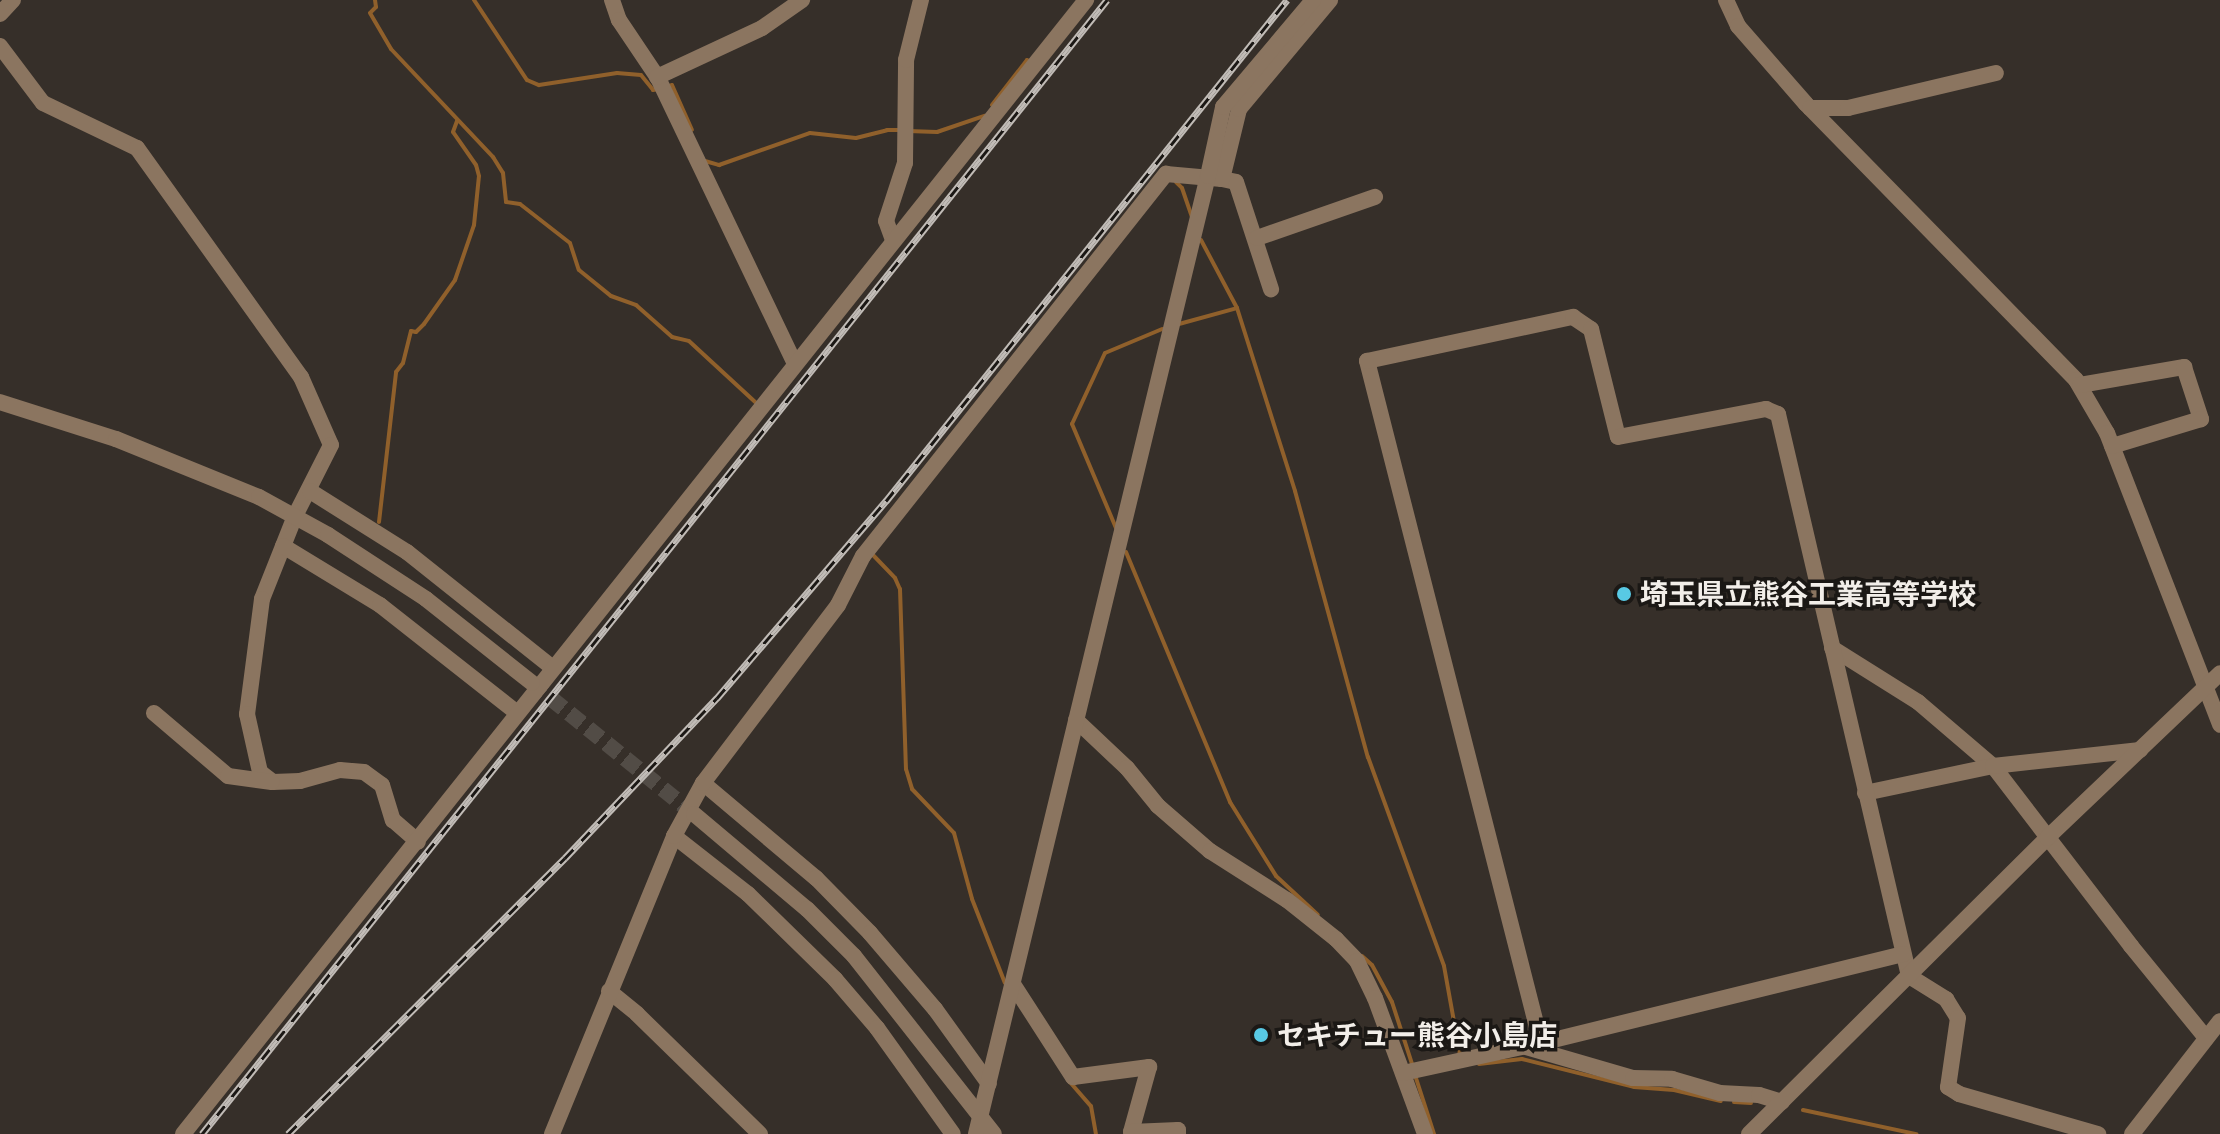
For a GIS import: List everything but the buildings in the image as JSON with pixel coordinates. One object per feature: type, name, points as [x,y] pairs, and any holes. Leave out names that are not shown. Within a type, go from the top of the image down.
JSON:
[{"type":"street","points":[[0,14],[13,0]]},
{"type":"street","points":[[612,0],[619,20],[660,82],[795,364]]},
{"type":"street","points":[[893,240],[886,221],[905,163],[906,60],[921,0]]},
{"type":"street","points":[[183,1134],[1086,0]]},
{"type":"street","points":[[1215,177],[1223,107],[1313,0]]},
{"type":"street","points":[[976,1134],[1076,720],[1215,177],[1239,109],[1330,0]]},
{"type":"street","points":[[1726,0],[1738,26],[1810,108],[2080,385],[2112,446],[2218,715]]},
{"type":"street","points":[[660,82],[762,28],[797,2]]},
{"type":"street","points":[[0,46],[43,103],[137,148],[301,377],[331,445],[295,516],[262,599],[247,714],[260,772],[273,782]]},
{"type":"street","points":[[1810,108],[1848,108],[1996,73]]},
{"type":"street","points":[[552,1134],[674,836],[703,783],[838,605],[863,556],[1166,174],[1215,177],[1236,182],[1257,238],[1271,289]]},
{"type":"street","points":[[1257,238],[1375,197]]},
{"type":"street","points":[[1533,1044],[1367,361],[1573,317],[1591,329],[1618,437],[1766,409],[1778,414],[1909,976],[1946,999],[1958,1018],[1948,1087],[1959,1094],[2098,1134]]},
{"type":"street","points":[[2080,385],[2184,367],[2201,419],[2112,446]]},
{"type":"street","points":[[0,402],[116,439],[209,475],[295,516],[426,599],[532,683]]},
{"type":"street","points":[[310,491],[407,552],[553,668]]},
{"type":"street","points":[[283,546],[380,605],[517,713]]},
{"type":"street","points":[[1832,648],[1918,702],[1993,766],[2206,1038]]},
{"type":"street","points":[[1749,1134],[2047,838],[2220,673]]},
{"type":"street","points":[[154,713],[228,776],[273,782],[300,781],[340,770],[364,772],[382,785],[393,820],[418,842]]},
{"type":"street","points":[[1076,720],[1127,768],[1158,806],[1210,851],[1287,900],[1336,939],[1357,961],[1375,998],[1425,1134]]},
{"type":"street","points":[[1865,793],[1993,766],[2140,750]]},
{"type":"street","points":[[703,783],[816,878],[870,933],[935,1009],[989,1084]]},
{"type":"street","points":[[694,814],[807,909],[854,956],[994,1134]]},
{"type":"street","points":[[674,836],[748,894],[835,979],[877,1028],[953,1134]]},
{"type":"street","points":[[1404,1072],[1533,1044],[1903,954]]},
{"type":"street","points":[[1013,984],[1073,1077],[1149,1067],[1131,1132],[1178,1130],[1178,1134]]},
{"type":"street","points":[[609,991],[637,1014],[760,1134]]},
{"type":"street","points":[[2132,1134],[2220,1021]]},
{"type":"street","points":[[1533,1044],[1633,1078],[1672,1079],[1720,1093],[1759,1095],[1782,1102]]},
{"type":"waterway","points":[[375,0],[376,7],[370,13],[391,49],[493,157],[503,173],[506,202],[520,204],[570,243],[579,270],[611,296],[636,305],[672,337],[689,341],[755,402]]},
{"type":"waterway","points":[[474,0],[527,80],[539,85],[617,73],[641,75],[653,90],[658,89]]},
{"type":"waterway","points":[[992,105],[1027,60],[1030,63]]},
{"type":"waterway","points":[[666,87],[672,85],[692,130]]},
{"type":"waterway","points":[[908,131],[937,132],[984,116]]},
{"type":"waterway","points":[[379,522],[396,372],[403,363],[411,331],[416,332],[424,324],[455,280],[474,225],[479,176],[476,165],[453,132],[457,121]]},
{"type":"waterway","points":[[705,161],[719,165],[810,133],[856,138],[900,130]]},
{"type":"waterway","points":[[1176,182],[1182,188],[1192,217]]},
{"type":"waterway","points":[[1201,240],[1237,308],[1295,491],[1368,757],[1444,966],[1460,1055]]},
{"type":"waterway","points":[[1179,324],[1237,308]]},
{"type":"waterway","points":[[1116,528],[1072,424],[1105,353],[1162,329]]},
{"type":"waterway","points":[[1126,552],[1230,802],[1276,876],[1318,915]]},
{"type":"waterway","points":[[873,555],[895,578],[900,589],[906,769],[912,789],[954,833],[972,899],[1005,983]]},
{"type":"waterway","points":[[1362,956],[1372,965],[1392,1002],[1413,1067]]},
{"type":"waterway","points":[[1479,1064],[1522,1059],[1634,1087],[1674,1090],[1721,1101]]},
{"type":"waterway","points":[[1415,1075],[1434,1134]]},
{"type":"waterway","points":[[1069,1081],[1091,1106],[1096,1134]]},
{"type":"waterway","points":[[1734,1102],[1751,1103]]},
{"type":"waterway","points":[[1803,1110],[1916,1134]]},
{"type":"tunnel","points":[[532,683],[694,814]]},
{"type":"railway","points":[[202,1134],[1107,0]]},
{"type":"railway","points":[[288,1134],[565,858],[717,698],[886,501],[1287,0]]},
{"type":"place","name":"埼玉県立熊谷工業高等学校","points":[[1624,594]]},
{"type":"place","name":"セキチュー熊谷小島店","points":[[1261,1035]]}]
